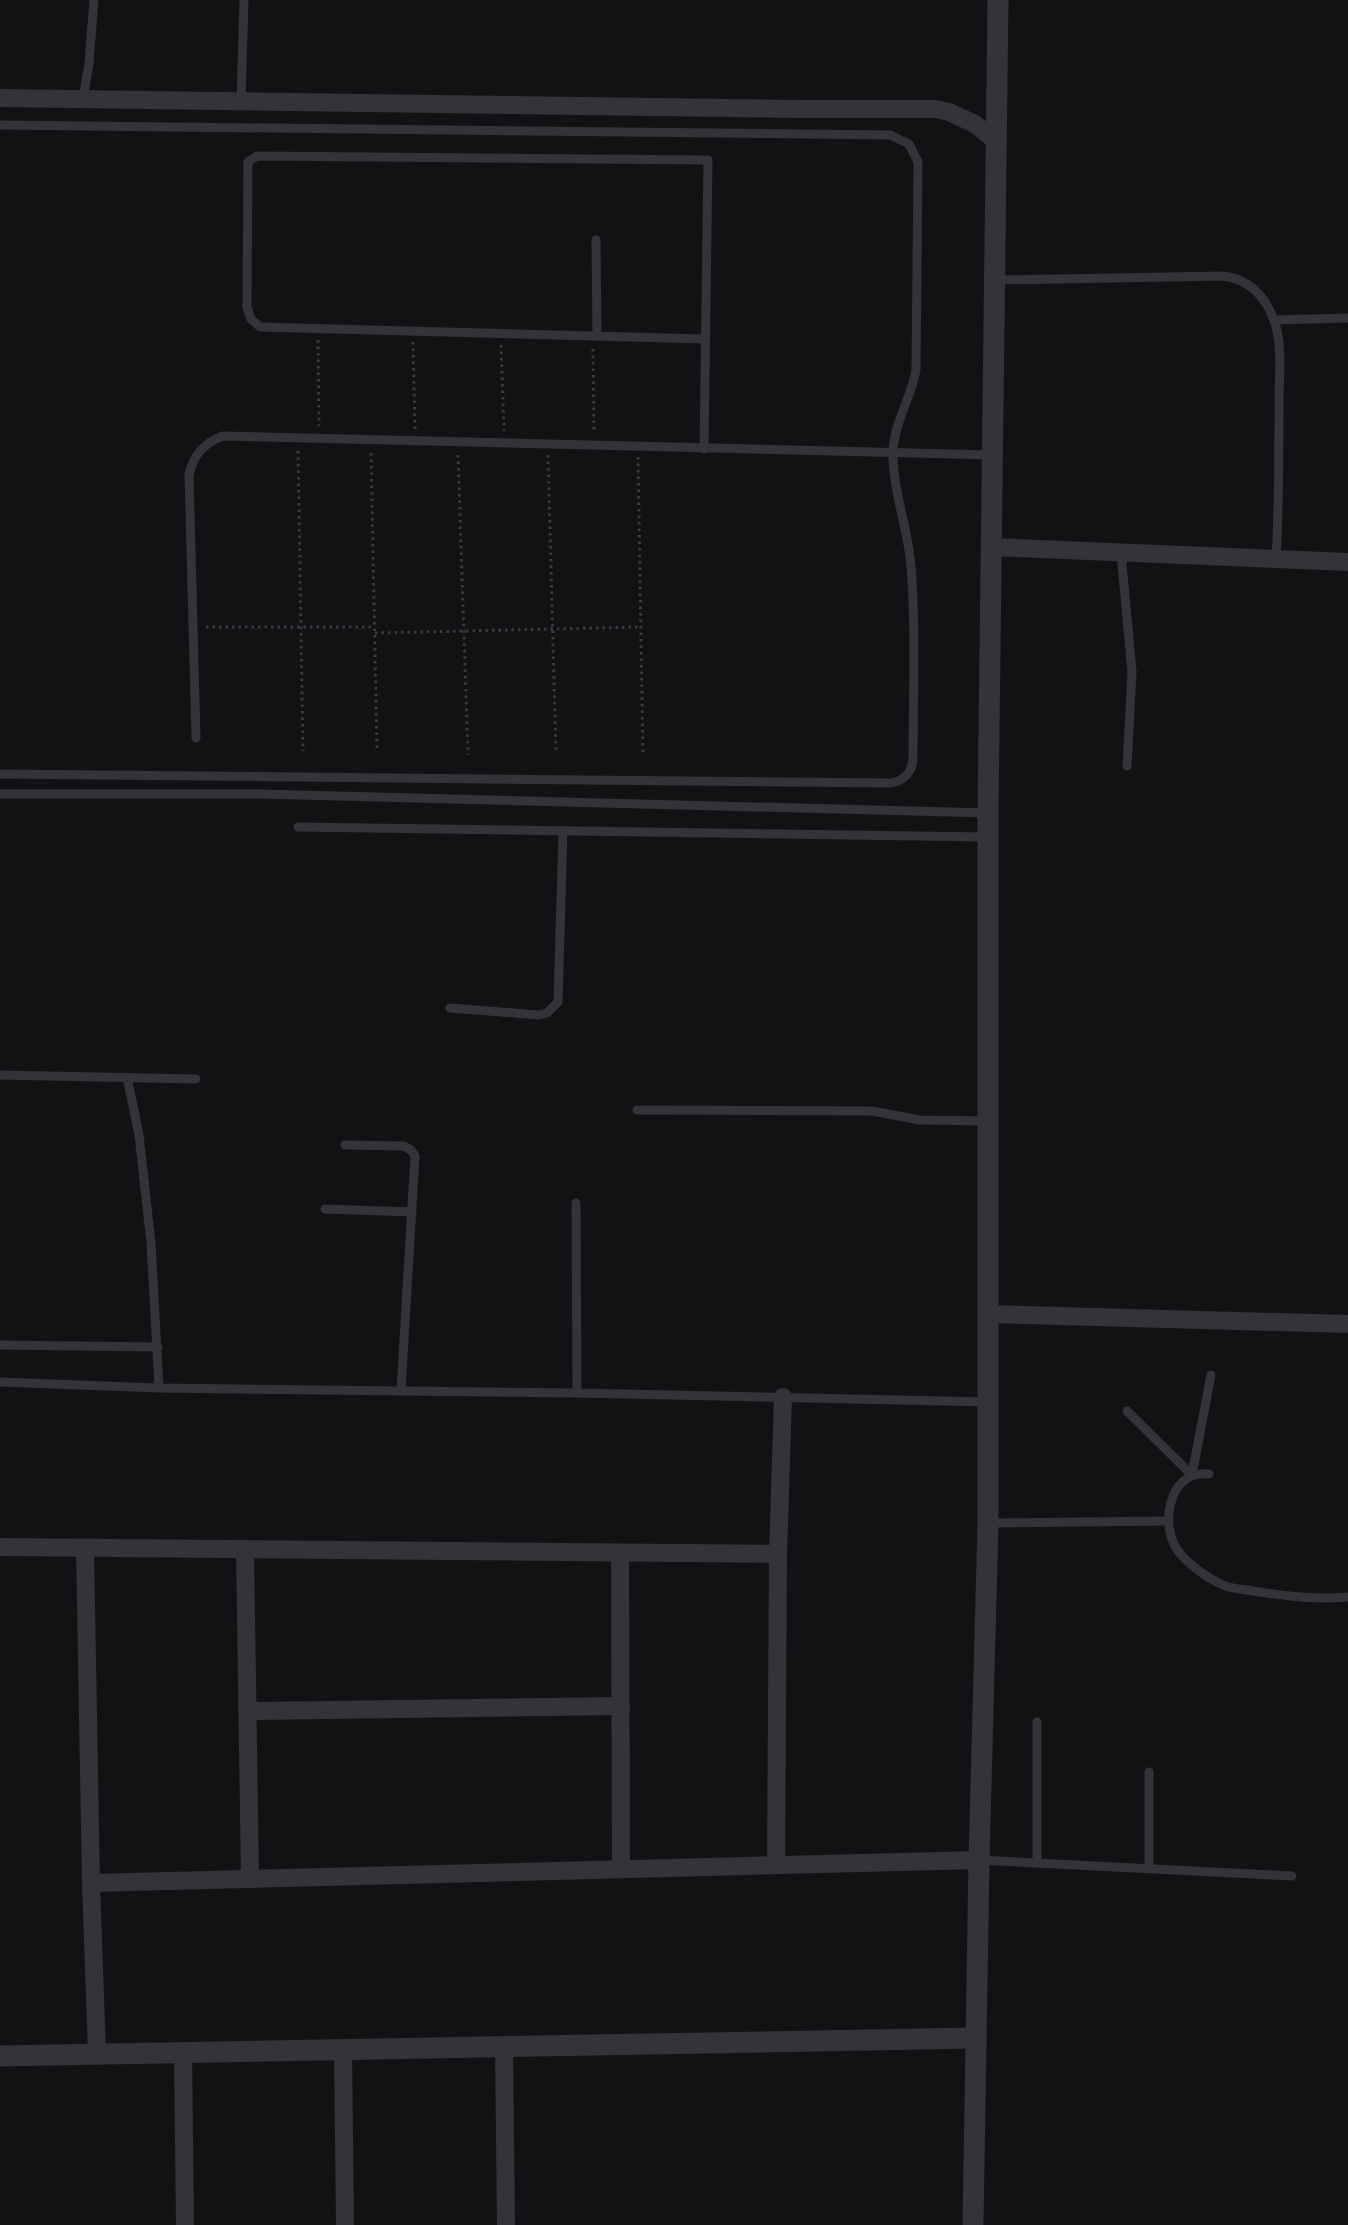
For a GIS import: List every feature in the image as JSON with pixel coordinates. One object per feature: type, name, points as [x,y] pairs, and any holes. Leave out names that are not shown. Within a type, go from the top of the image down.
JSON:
[{"type":"street","points":[[973,2225],[975,2038],[988,1523],[988,813],[998,0]]},
{"type":"street","points":[[0,98],[802,109],[921,108],[949,112],[963,117],[997,142]]},
{"type":"street","points":[[992,547],[1348,562]]},
{"type":"street","points":[[988,1314],[1348,1324]]},
{"type":"street","points":[[776,1865],[778,1554],[783,1397]]},
{"type":"street","points":[[0,1547],[778,1554]]},
{"type":"street","points":[[85,1548],[91,1883],[97,2054]]},
{"type":"street","points":[[244,1549],[250,1879]]},
{"type":"street","points":[[620,1553],[621,1869]]},
{"type":"street","points":[[247,1711],[621,1706]]},
{"type":"street","points":[[91,1883],[979,1860]]},
{"type":"street","points":[[0,2056],[975,2038]]},
{"type":"street","points":[[504,2047],[506,2225]]},
{"type":"street","points":[[343,2050],[345,2225]]},
{"type":"street","points":[[183,2052],[185,2225]]},
{"type":"lane","points":[[83,99],[89,63],[94,0]]},
{"type":"lane","points":[[241,101],[244,0]]},
{"type":"lane","points":[[0,125],[897,136],[909,144],[918,162],[916,350],[912,389],[899,421],[893,454],[897,491],[909,545],[912,585],[913,760],[909,774],[897,782],[0,774]]},
{"type":"lane","points":[[704,449],[708,160],[253,157],[248,166],[248,314],[255,323],[266,328],[705,339]]},
{"type":"lane","points":[[595,336],[596,240]]},
{"type":"lane","points":[[995,280],[1232,277],[1256,290],[1274,320],[1279,353],[1279,510],[1276,559]]},
{"type":"lane","points":[[1274,320],[1348,318]]},
{"type":"lane","points":[[196,738],[189,484],[194,459],[206,445],[223,436],[993,455]]},
{"type":"lane","points":[[1121,553],[1132,672],[1127,766]]},
{"type":"lane","points":[[0,794],[261,794],[988,813]]},
{"type":"lane","points":[[298,827],[988,837]]},
{"type":"lane","points":[[450,1008],[539,1016],[547,1013],[558,1002],[563,831]]},
{"type":"lane","points":[[0,1075],[196,1079]]},
{"type":"lane","points":[[126,1077],[139,1134],[151,1243],[159,1388]]},
{"type":"lane","points":[[637,1110],[872,1111],[920,1120],[988,1121]]},
{"type":"lane","points":[[345,1145],[404,1146],[412,1150],[415,1160],[401,1390]]},
{"type":"lane","points":[[576,1203],[577,1393]]},
{"type":"lane","points":[[325,1209],[412,1212]]},
{"type":"lane","points":[[0,1345],[158,1347]]},
{"type":"lane","points":[[1192,1475],[1211,1375]]},
{"type":"lane","points":[[0,1382],[159,1388],[401,1390],[989,1402]]},
{"type":"lane","points":[[1127,1411],[1192,1475]]},
{"type":"lane","points":[[1209,1474],[1192,1475],[1179,1485],[1170,1506],[1168,1520],[1173,1543],[1177,1550],[1209,1576],[1225,1586],[1305,1598],[1348,1597]]},
{"type":"lane","points":[[988,1523],[1168,1520]]},
{"type":"lane","points":[[1036,1722],[1037,1862]]},
{"type":"lane","points":[[1149,1772],[1149,1868]]},
{"type":"lane","points":[[979,1860],[1292,1876]]},
{"type":"path","points":[[318,329],[319,438]]},
{"type":"path","points":[[413,332],[415,441]]},
{"type":"path","points":[[500,334],[504,443]]},
{"type":"path","points":[[594,446],[595,336]]},
{"type":"path","points":[[298,438],[303,751]]},
{"type":"path","points":[[371,439],[377,752]]},
{"type":"path","points":[[458,442],[468,755]]},
{"type":"path","points":[[548,444],[556,753]]},
{"type":"path","points":[[638,447],[643,756]]},
{"type":"path","points":[[193,627],[375,626]]},
{"type":"path","points":[[375,633],[641,627]]}]
